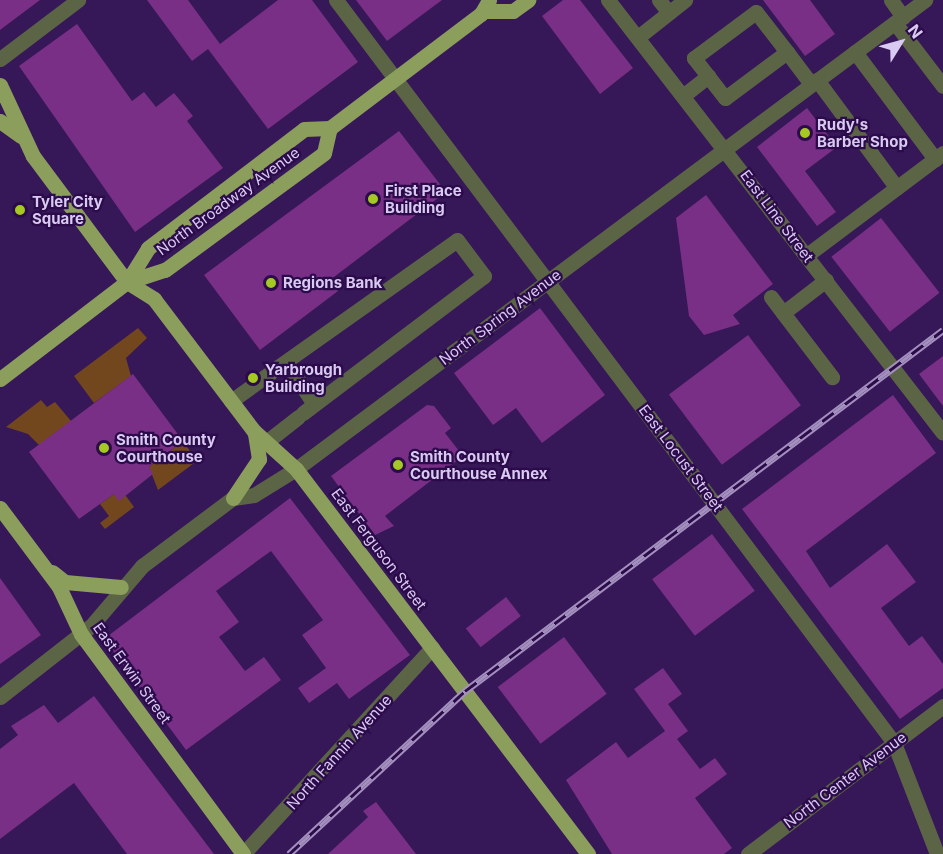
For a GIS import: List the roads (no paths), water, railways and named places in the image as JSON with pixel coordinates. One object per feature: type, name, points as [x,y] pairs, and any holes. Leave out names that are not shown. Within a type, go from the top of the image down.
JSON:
[{"type":"main road","points":[[330,128],[483,6],[513,11],[528,0]]},
{"type":"main road","points":[[0,85],[24,138],[127,282]]},
{"type":"main road","points":[[0,121],[24,138]]},
{"type":"main road","name":"North Broadway Avenue","points":[[0,379],[127,282],[165,270],[324,153],[330,128],[304,129],[148,248],[127,282]]},
{"type":"main road","name":"East Ferguson Street","points":[[127,282],[154,299],[254,431],[296,469],[588,854]]},
{"type":"main road","points":[[233,498],[259,459],[254,431]]},
{"type":"main road","name":"East Erwin Street","points":[[0,508],[43,564],[81,634],[243,854]]},
{"type":"main road","points":[[43,564],[65,582],[121,588]]},
{"type":"street","points":[[0,58],[78,0]]},
{"type":"street","name":"East Locust Street","points":[[336,0],[894,742],[937,854]]},
{"type":"street","name":"East Line Street","points":[[608,0],[726,148],[943,433]]},
{"type":"street","points":[[659,0],[669,13]]},
{"type":"street","points":[[638,37],[686,0]]},
{"type":"street","points":[[891,0],[899,20],[943,86]]},
{"type":"street","name":"North Spring Avenue","points":[[0,696],[81,634],[121,588],[233,498],[254,495],[296,469],[925,0]]},
{"type":"street","points":[[787,52],[725,98],[694,58],[756,12],[897,188]]},
{"type":"street","points":[[807,255],[939,156],[855,52]]},
{"type":"street","points":[[684,95],[708,76]]},
{"type":"street","points":[[231,401],[456,240],[484,276],[265,443]]},
{"type":"street","points":[[783,313],[826,280]]},
{"type":"street","points":[[771,297],[832,377]]},
{"type":"street","points":[[277,368],[305,411]]},
{"type":"street","name":"North Fannin Avenue","points":[[243,854],[432,648]]},
{"type":"street","name":"North Center Avenue","points":[[748,854],[943,706]]},
{"type":"railway","points":[[289,854],[465,691],[943,330]]},
{"type":"place","name":"Rudy's Barber Shop","points":[[805,133]]},
{"type":"place","name":"First Place Building","points":[[373,199]]},
{"type":"place","name":"Tyler City Square","points":[[20,210]]},
{"type":"place","name":"Regions Bank","points":[[271,283]]},
{"type":"place","name":"Yarbrough Building","points":[[253,378]]},
{"type":"place","name":"Smith County Courthouse","points":[[104,448]]},
{"type":"place","name":"Smith County Courthouse Annex","points":[[398,465]]}]
